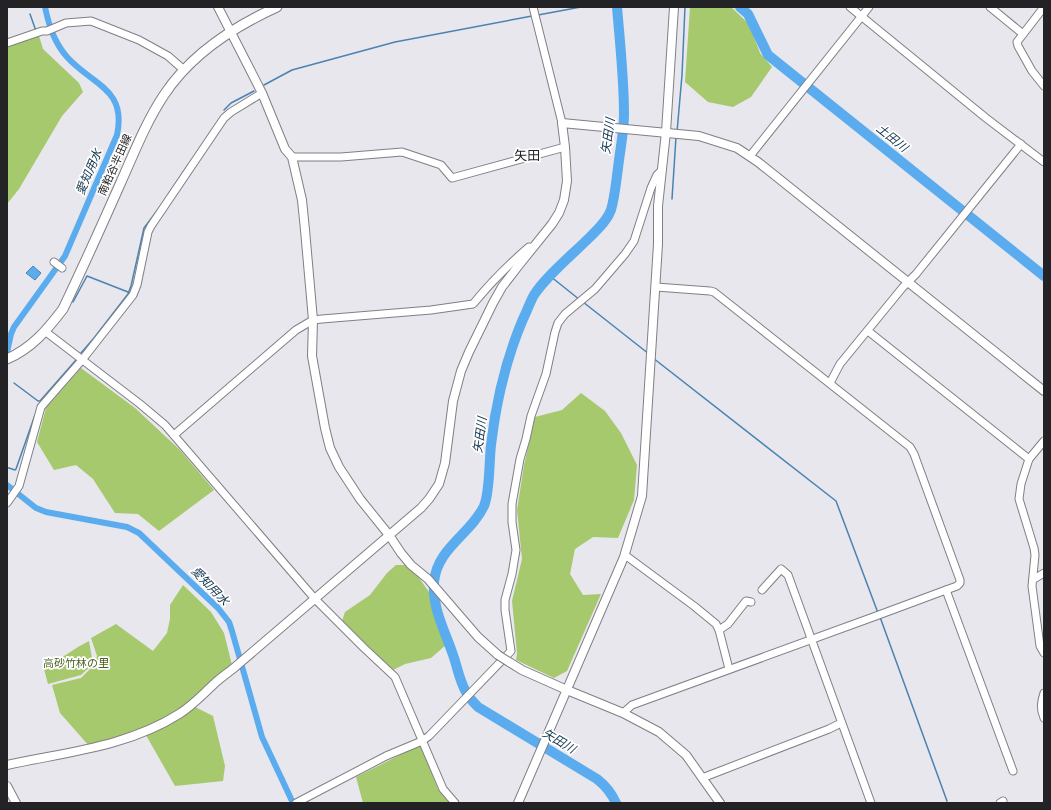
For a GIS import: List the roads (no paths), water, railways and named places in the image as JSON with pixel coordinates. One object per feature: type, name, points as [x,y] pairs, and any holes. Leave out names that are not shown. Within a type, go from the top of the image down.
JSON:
[{"type":"main road","name":"南粕谷半田線","points":[[8,359],[28,347],[46,332],[63,309],[144,128],[164,95],[184,70],[205,50],[230,31],[277,7]]},
{"type":"street","points":[[218,7],[262,93],[285,149],[292,157],[296,171],[302,207],[313,320],[312,356],[325,428],[330,448],[339,467],[360,499],[411,565],[428,579],[464,622],[498,655],[522,670],[624,713],[648,725],[668,739],[686,755],[720,803]]},
{"type":"street","points":[[518,803],[625,554],[642,496],[656,287],[658,206],[666,132],[674,7]]},
{"type":"street","points":[[850,7],[974,108],[1043,159]]},
{"type":"street","points":[[750,156],[869,7]]},
{"type":"street","points":[[990,7],[1023,34]]},
{"type":"street","points":[[1044,7],[1017,42],[1032,71],[1044,86]]},
{"type":"street","points":[[7,765],[114,743],[162,724],[187,709],[214,683],[247,657],[425,504],[439,484],[445,463],[451,408],[461,370],[502,287],[552,224],[559,213],[564,200],[566,181],[565,147],[562,123],[534,13]]},
{"type":"street","points":[[7,43],[66,24],[85,21],[99,24],[139,40],[168,56],[184,70]]},
{"type":"street","points":[[7,503],[19,486],[41,407],[82,360],[133,296],[148,232],[151,226],[224,118],[262,93]]},
{"type":"street","points":[[562,123],[699,136],[737,148],[771,172],[1044,391]]},
{"type":"street","points":[[830,383],[840,364],[903,287],[909,283],[1021,144]]},
{"type":"street","points":[[292,157],[341,157],[402,152],[441,165],[452,178],[565,147]]},
{"type":"street","points":[[297,803],[386,756],[422,741],[511,651],[505,600],[506,591],[512,574],[516,550],[512,522],[512,504],[520,459],[531,416],[548,368],[555,332],[558,323],[565,314],[595,288],[626,254],[634,241],[651,188],[657,175],[662,170]]},
{"type":"street","points":[[174,434],[296,330],[313,320],[438,309],[473,304],[490,283],[506,267],[529,247],[533,248]]},
{"type":"street","points":[[54,262],[62,268]]},
{"type":"street","points":[[624,713],[632,705],[957,586],[960,583],[914,454],[910,447],[714,292],[656,287]]},
{"type":"street","points":[[868,331],[1029,459]]},
{"type":"street","points":[[46,332],[140,404],[174,434],[315,599],[395,677],[443,789],[455,803]]},
{"type":"street","points":[[1044,440],[1029,459],[1021,484],[1019,498],[1034,548],[1034,579],[1032,586],[1040,646],[1044,653]]},
{"type":"street","points":[[625,554],[708,616],[716,624],[719,630],[729,670]]},
{"type":"street","points":[[762,590],[781,569],[788,575],[871,803]]},
{"type":"street","points":[[1034,579],[1044,573]]},
{"type":"street","points":[[946,590],[1012,771]]},
{"type":"street","points":[[719,630],[728,624],[746,601],[752,602]]},
{"type":"street","points":[[1044,693],[1041,702],[1041,711],[1044,718]]},
{"type":"street","points":[[702,778],[841,723]]},
{"type":"street","points":[[7,786],[16,803]]},
{"type":"water","points":[[33,266],[41,273],[35,280],[26,273]]},
{"type":"waterway","name":"愛知用水","points":[[7,352],[14,327],[65,256],[117,135],[119,119],[117,107],[112,97],[62,51],[55,40],[45,7]]},
{"type":"waterway","points":[[538,15],[581,7]]},
{"type":"waterway","name":"矢田川","points":[[616,803],[608,790],[597,779],[478,707],[471,700],[462,683],[439,618],[435,600],[434,582],[436,570],[441,560],[471,525],[484,506],[489,477],[491,445],[499,397],[517,334],[531,301],[539,287],[602,225],[611,210],[614,200],[624,121],[623,74],[617,7]]},
{"type":"waterway","points":[[677,132],[682,75],[685,7]]},
{"type":"waterway","name":"土田川","points":[[740,7],[748,14],[768,55],[1044,276]]},
{"type":"waterway","points":[[30,14],[36,31]]},
{"type":"waterway","points":[[264,85],[292,70],[395,42],[532,16]]},
{"type":"waterway","points":[[224,110],[231,103],[254,91]]},
{"type":"waterway","points":[[672,199],[676,137]]},
{"type":"waterway","points":[[170,192],[188,165]]},
{"type":"waterway","points":[[81,353],[128,294],[144,228],[160,207]]},
{"type":"waterway","points":[[73,302],[87,276],[128,292]]},
{"type":"waterway","points":[[550,276],[580,300]]},
{"type":"waterway","points":[[583,302],[649,354]]},
{"type":"waterway","points":[[653,358],[836,501],[878,613]]},
{"type":"waterway","points":[[14,383],[40,401],[76,360]]},
{"type":"waterway","points":[[7,468],[16,469],[35,415]]},
{"type":"waterway","name":"愛知用水","points":[[7,485],[36,508],[46,512],[127,527],[139,533],[218,608],[229,622],[262,737],[293,803]]},
{"type":"waterway","points":[[880,617],[947,801]]},
{"type":"district","name":"矢田","points":[[527,155]]},
{"type":"park label","name":"高砂竹林の里","points":[[76,663]]}]
